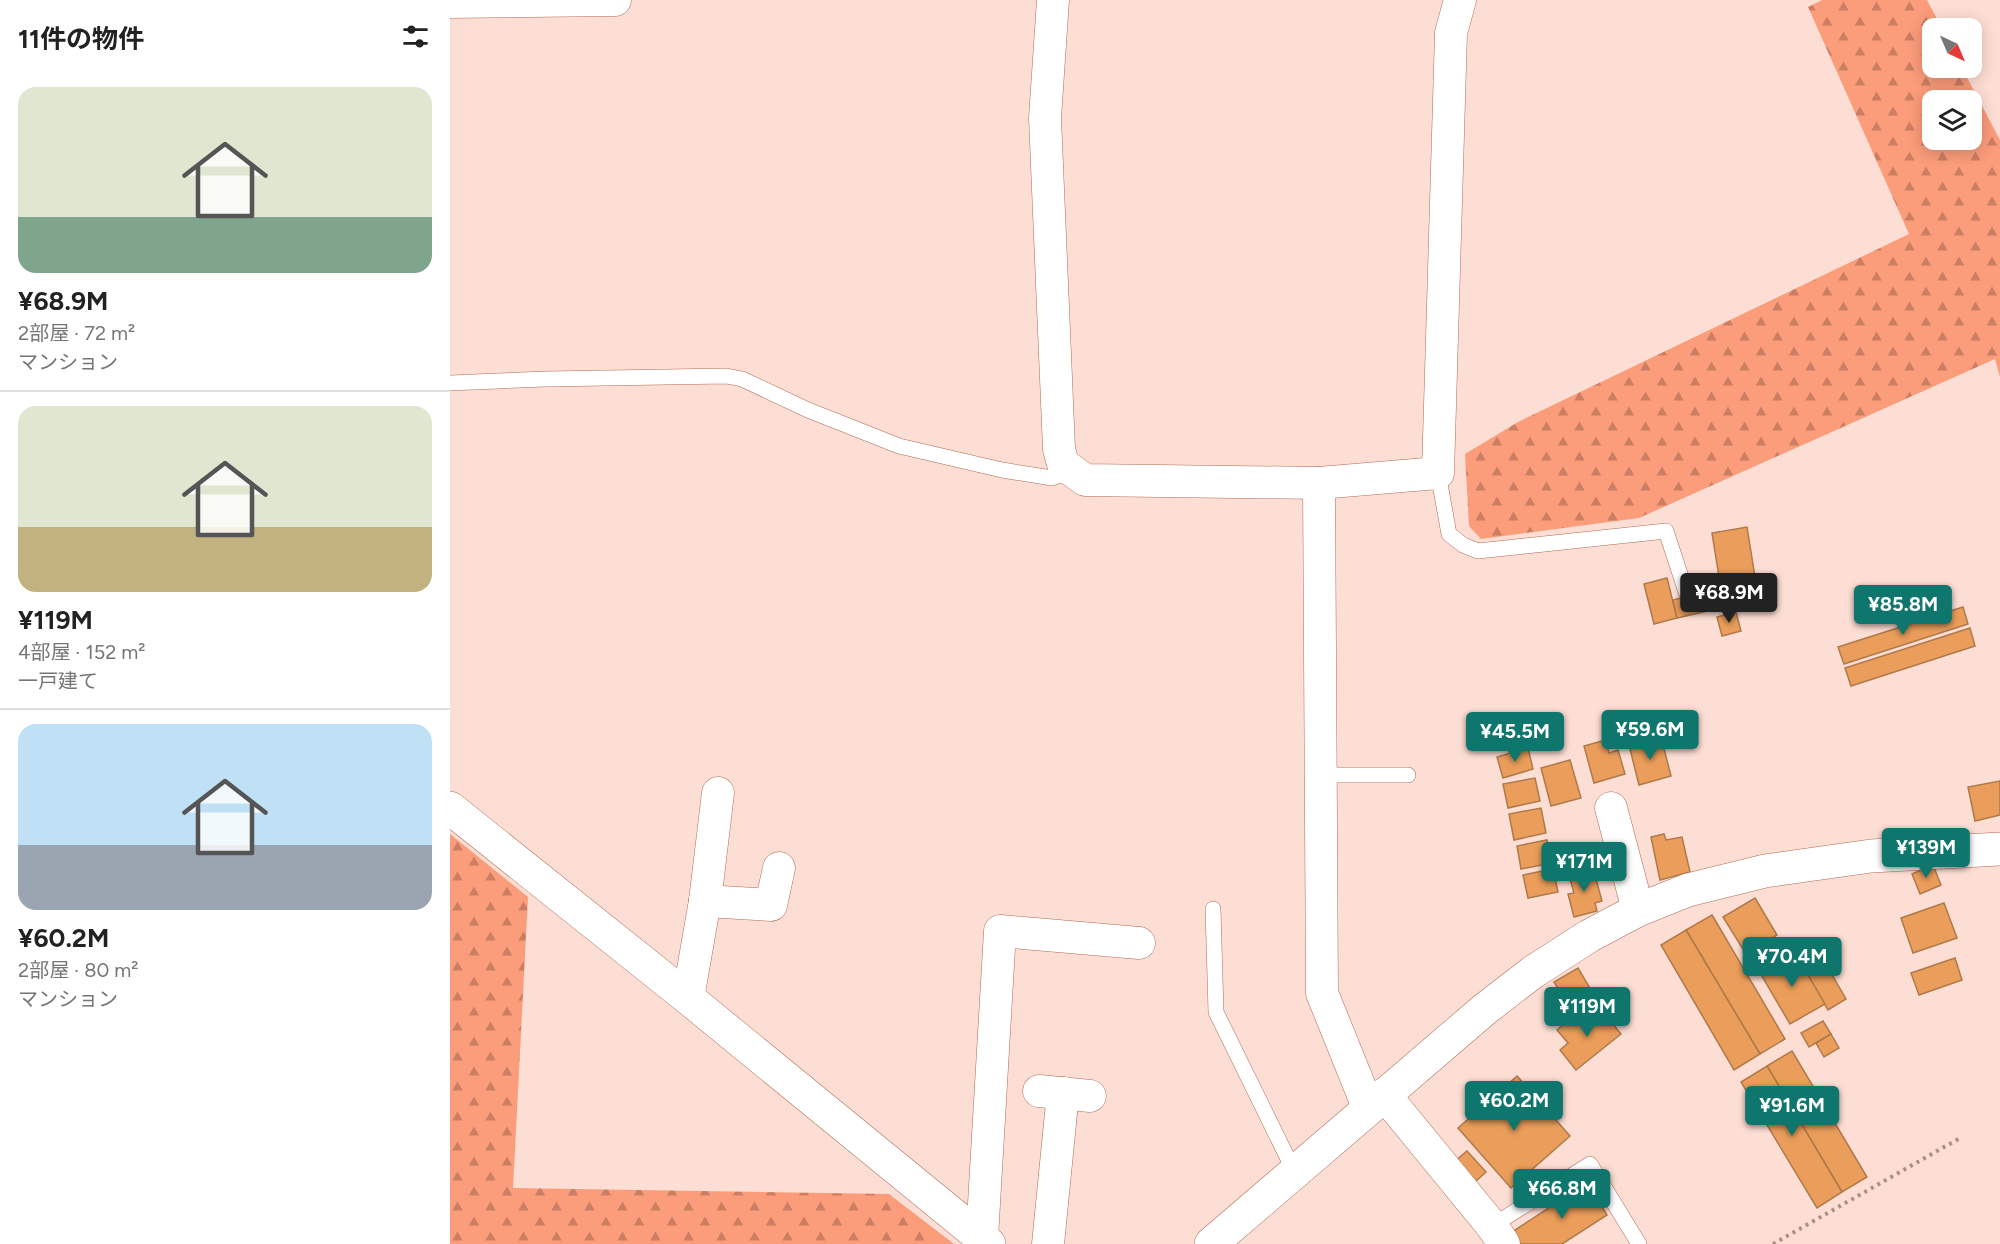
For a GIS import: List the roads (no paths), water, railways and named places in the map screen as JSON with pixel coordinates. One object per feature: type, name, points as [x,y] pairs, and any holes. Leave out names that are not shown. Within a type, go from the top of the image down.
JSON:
[{"type":"street","points":[[450,2],[615,0]]},
{"type":"street","points":[[1053,0],[1045,129],[1059,449],[1063,464],[1085,480],[1319,483],[1438,473],[1451,33],[1460,0]]},
{"type":"street","points":[[1319,483],[1322,993],[1376,1101],[1498,1235]]},
{"type":"street","points":[[688,998],[705,901],[718,793]]},
{"type":"street","points":[[450,808],[688,998],[985,1241]]},
{"type":"street","points":[[1611,808],[1638,910]]},
{"type":"street","points":[[1211,1244],[1485,1009],[1533,972],[1589,936],[1638,910],[1688,890],[1765,871],[1871,856],[2000,849]]},
{"type":"street","points":[[705,901],[771,905],[779,868]]},
{"type":"street","points":[[985,1241],[1000,931],[1139,943]]},
{"type":"street","points":[[1048,1244],[1064,1093]]},
{"type":"lane","points":[[450,383],[726,376],[742,379],[808,410],[899,446],[1002,470],[1052,478],[1072,471]]},
{"type":"lane","points":[[1438,473],[1449,534],[1463,545],[1478,551],[1666,531],[1686,592]]},
{"type":"lane","points":[[1321,775],[1408,775]]},
{"type":"lane","points":[[1213,909],[1216,1012],[1294,1171]]},
{"type":"lane","points":[[1498,1235],[1590,1164],[1639,1244]]}]
